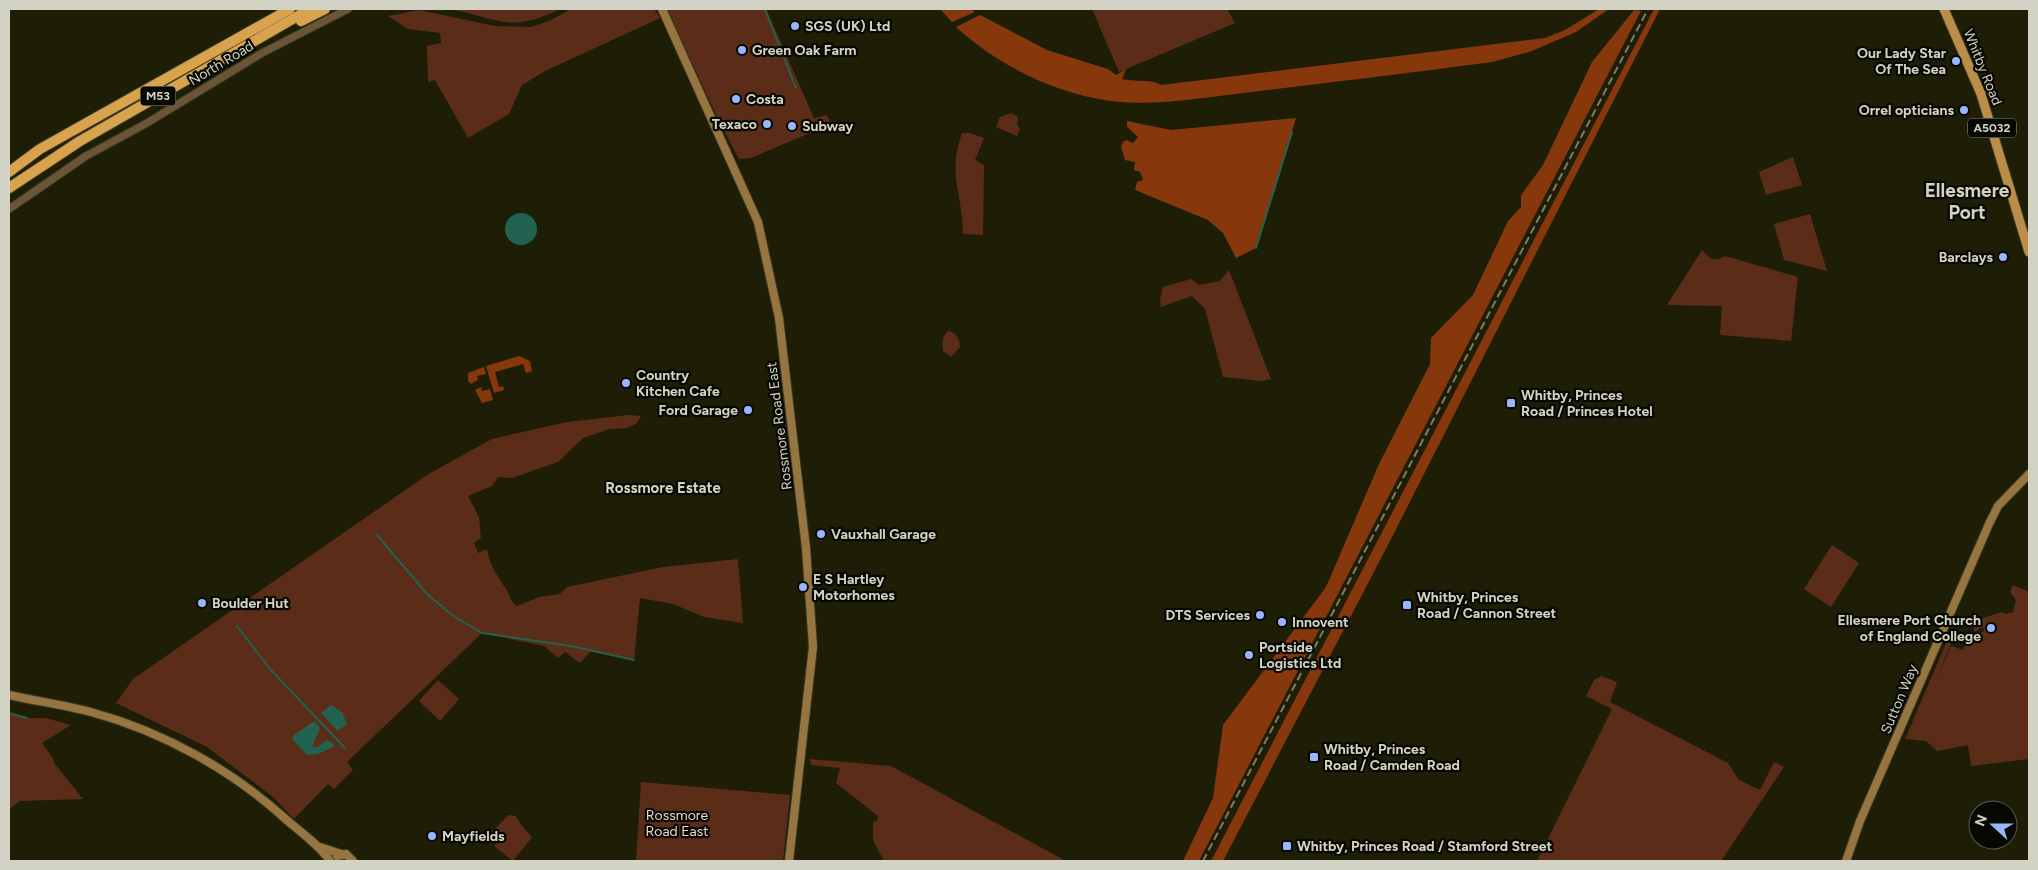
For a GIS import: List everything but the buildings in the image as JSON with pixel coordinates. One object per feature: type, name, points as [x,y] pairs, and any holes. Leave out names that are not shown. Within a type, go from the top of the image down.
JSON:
[{"type":"highway","points":[[267,22],[285,9]]},
{"type":"highway","name":"M53","points":[[9,172],[40,149],[290,9]]},
{"type":"highway","name":"M53","points":[[9,188],[80,141],[310,9]]},
{"type":"highway","points":[[216,62],[325,9]]},
{"type":"main road","name":"Rossmore Road East","points":[[662,9],[758,222],[778,318],[804,530],[813,643],[789,861]]},
{"type":"main road","name":"Whitby Road","points":[[1944,9],[1981,94],[2003,161],[2029,252]]},
{"type":"main road","name":"Sutton Way","points":[[1846,861],[1860,821],[1989,524],[1998,506],[2029,474]]},
{"type":"main road","points":[[9,695],[91,712],[164,739],[228,774],[266,802],[332,861],[341,854]]},
{"type":"main road","points":[[316,845],[349,855],[353,861]]},
{"type":"street","name":"North Road","points":[[9,209],[86,156],[262,53],[348,9]]},
{"type":"green space","points":[[449,9],[560,9],[543,17],[528,21],[504,22]]},
{"type":"green space","points":[[571,9],[654,9],[660,18],[545,71],[522,85],[509,114],[468,138],[435,80],[428,82],[427,46],[441,43],[440,33],[408,29],[388,16],[419,10],[495,26],[531,27],[551,20]]},
{"type":"green space","points":[[667,9],[766,9],[814,118],[827,115],[831,124],[751,158],[739,159],[718,119]]},
{"type":"green space","points":[[1092,9],[1227,9],[1235,23],[1119,72]]},
{"type":"green space","points":[[1011,113],[1018,117],[1017,125],[1020,129],[1017,136],[996,127],[1000,117]]},
{"type":"green space","points":[[962,133],[970,133],[984,138],[975,160],[984,165],[983,235],[963,234],[956,173],[956,161]]},
{"type":"green space","points":[[1793,157],[1802,185],[1766,195],[1759,172]]},
{"type":"green space","points":[[1810,214],[1827,271],[1784,260],[1774,224]]},
{"type":"green space","points":[[1702,250],[1707,256],[1715,260],[1725,256],[1798,277],[1791,341],[1720,335],[1722,306],[1667,305]]},
{"type":"green space","points":[[1229,270],[1271,379],[1261,381],[1223,377],[1205,309],[1192,296],[1161,307],[1160,298],[1163,287],[1191,279],[1199,285],[1220,281]]},
{"type":"green space","points":[[948,331],[957,336],[960,347],[951,357],[943,351],[943,340]]},
{"type":"green space","points":[[629,415],[641,416],[636,424],[627,428],[610,429],[583,438],[558,462],[512,478],[498,477],[492,486],[468,496],[479,517],[481,538],[474,543],[478,553],[487,549],[494,570],[511,600],[517,606],[539,597],[560,594],[567,587],[663,567],[738,559],[743,623],[704,617],[673,604],[640,598],[634,660],[591,651],[580,663],[565,652],[558,658],[544,646],[482,633],[347,762],[353,770],[334,789],[328,784],[294,819],[273,797],[207,747],[116,703],[133,679],[427,475],[492,439],[567,422]]},
{"type":"green space","points":[[1832,545],[1859,563],[1831,607],[1804,589]]},
{"type":"green space","name":"Ellesmere Port Church of England College","points":[[2013,585],[2029,592],[2029,759],[1971,766],[1968,745],[1937,751],[1926,741],[1905,739],[1952,629],[1956,630],[1936,682],[1951,646],[1963,650],[1968,636],[1975,636],[1984,631],[1983,627],[1974,632],[1974,621],[2002,612],[2006,614],[2013,612],[2016,600],[2010,592]]},
{"type":"green space","points":[[1601,676],[1617,682],[1610,702],[1728,763],[1739,780],[1760,790],[1774,762],[1784,767],[1721,861],[1537,861],[1612,709],[1586,696],[1594,680]]},
{"type":"green space","points":[[438,680],[459,699],[440,721],[419,701]]},
{"type":"green space","points":[[9,713],[27,718],[46,718],[71,725],[42,743],[54,760],[54,763],[83,799],[20,801],[9,809]]},
{"type":"green space","points":[[810,759],[891,766],[1066,861],[884,861],[873,840],[873,822],[877,821],[878,816],[836,783],[840,768],[811,765]]},
{"type":"green space","name":"Rossmore Road East","points":[[641,782],[790,795],[783,861],[636,861]]},
{"type":"green space","points":[[508,815],[516,816],[532,837],[513,861],[494,846],[499,840],[491,833]]},
{"type":"shaded area","points":[[940,9],[971,9],[975,12],[952,22]]},
{"type":"shaded area","points":[[1599,9],[1609,9],[1576,32],[1532,51],[1492,62],[1204,98],[1147,103],[1111,101],[1090,97],[1048,84],[1028,76],[990,54],[956,27],[980,15],[1047,50],[1108,69],[1116,75],[1126,69],[1122,79],[1153,82],[1161,85],[1545,38],[1565,30]]},
{"type":"shaded area","points":[[1654,9],[1660,9],[1389,543],[1223,861],[1211,861]]},
{"type":"shaded area","points":[[1634,10],[1641,11],[1199,861],[1183,861],[1213,798],[1223,725],[1326,587],[1379,464],[1430,364],[1431,338],[1473,295],[1508,221],[1521,207],[1521,195],[1543,165],[1592,62]]},
{"type":"shaded area","points":[[1296,118],[1256,248],[1236,258],[1223,233],[1208,220],[1135,190],[1137,182],[1143,180],[1140,172],[1134,170],[1135,162],[1125,160],[1121,147],[1126,140],[1133,143],[1138,137],[1127,127],[1127,121],[1171,130]]},
{"type":"shaded area","points":[[519,356],[530,361],[532,371],[526,373],[523,364],[495,372],[499,387],[503,386],[504,390],[494,393],[486,366]]},
{"type":"shaded area","points":[[484,367],[486,374],[477,376],[478,380],[471,384],[468,381],[468,373]]},
{"type":"shaded area","points":[[481,387],[482,391],[490,389],[493,400],[482,403],[475,390]]},
{"type":"water","points":[[521,213],[527,214],[532,218],[536,223],[536,235],[532,240],[527,244],[521,245],[515,244],[510,240],[506,235],[505,229],[506,223],[510,218],[515,214]]},
{"type":"water","points":[[331,705],[342,712],[347,724],[338,731],[321,713]]},
{"type":"water","points":[[314,721],[320,728],[312,747],[318,747],[327,740],[334,744],[333,747],[318,754],[307,755],[293,740],[293,736]]},
{"type":"waterway","points":[[765,9],[796,88]]},
{"type":"waterway","points":[[1256,248],[1292,132]]},
{"type":"waterway","points":[[377,535],[427,594],[452,615],[482,633],[571,646],[634,660]]},
{"type":"waterway","points":[[237,626],[270,669],[345,748]]},
{"type":"waterway","points":[[9,713],[27,718]]},
{"type":"railway","points":[[1203,861],[1648,9]]},
{"type":"place","name":"SGS (UK) Ltd","points":[[795,26]]},
{"type":"place","name":"Green Oak Farm","points":[[742,50]]},
{"type":"place","name":"Our Lady Star Of The Sea","points":[[1956,61]]},
{"type":"place","name":"Costa","points":[[736,99]]},
{"type":"place","name":"Orrel opticians","points":[[1964,110]]},
{"type":"place","name":"Texaco","points":[[767,124]]},
{"type":"place","name":"Subway","points":[[792,126]]},
{"type":"place","name":"Barclays","points":[[2003,257]]},
{"type":"place","name":"Country Kitchen Cafe","points":[[626,383]]},
{"type":"place","name":"Whitby, Princes Road / Princes Hotel","points":[[1511,403]]},
{"type":"place","name":"Ford Garage","points":[[748,410]]},
{"type":"place","name":"Vauxhall Garage","points":[[821,534]]},
{"type":"place","name":"E S Hartley Motorhomes","points":[[803,587]]},
{"type":"place","name":"Boulder Hut","points":[[202,603]]},
{"type":"place","name":"Whitby, Princes Road / Cannon Street","points":[[1407,605]]},
{"type":"place","name":"DTS Services","points":[[1260,615]]},
{"type":"place","name":"Innovent","points":[[1282,622]]},
{"type":"place","name":"Ellesmere Port Church of England College","points":[[1991,628]]},
{"type":"place","name":"Portside Logistics Ltd","points":[[1249,655]]},
{"type":"place","name":"Whitby, Princes Road / Camden Road","points":[[1314,757]]},
{"type":"place","name":"Mayfields","points":[[432,836]]},
{"type":"place","name":"Whitby, Princes Road / Stamford Street","points":[[1287,846]]},
{"type":"district","name":"Ellesmere Port","points":[[1967,201]]},
{"type":"district","name":"Rossmore Estate","points":[[663,488]]}]
